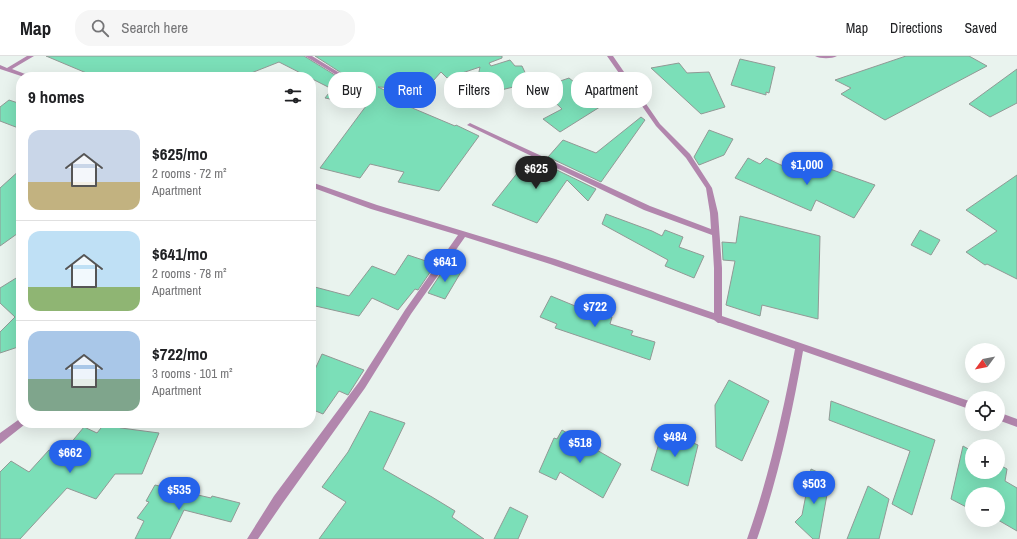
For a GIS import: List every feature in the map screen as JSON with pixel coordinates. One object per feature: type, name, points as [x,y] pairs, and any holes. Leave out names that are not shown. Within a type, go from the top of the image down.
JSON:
[{"type":"street","points":[[7,70],[31,56]]},
{"type":"street","points":[[308,56],[335,72]]},
{"type":"street","points":[[610,56],[658,125],[688,156],[709,188],[714,213],[718,268],[718,320]]},
{"type":"street","points":[[818,56],[834,56]]},
{"type":"street","points":[[0,67],[16,73]]},
{"type":"street","points":[[470,126],[648,208],[715,233]]},
{"type":"street","points":[[316,186],[374,207],[552,262],[965,404]]},
{"type":"street","points":[[252,539],[278,500],[362,386],[408,312],[463,234]]},
{"type":"street","points":[[752,539],[759,520],[787,416],[800,346]]},
{"type":"street","points":[[1005,419],[1017,423]]},
{"type":"street","points":[[0,439],[16,426]]},
{"type":"building","points":[[46,56],[304,56],[330,72],[328,72],[328,87],[316,81],[316,72],[299,72],[279,62],[254,72],[84,72]]},
{"type":"building","points":[[315,56],[502,56],[502,58],[489,63],[491,66],[510,60],[515,66],[522,66],[525,72],[512,72],[512,87],[504,89],[504,72],[479,72],[480,67],[465,72],[444,72],[444,75],[441,72],[436,78],[436,72],[384,72],[384,87],[378,87],[384,90],[384,108],[412,108],[455,126],[456,125],[479,136],[439,191],[398,182],[404,172],[370,164],[360,178],[320,168],[365,108],[376,108],[376,72],[340,72]]},
{"type":"building","points":[[906,56],[969,56],[987,66],[885,120],[841,94],[851,88],[835,80]]},
{"type":"building","points":[[740,59],[775,67],[769,93],[766,92],[766,95],[731,85]]},
{"type":"building","points":[[679,63],[687,73],[709,72],[725,107],[701,114],[651,68]]},
{"type":"building","points":[[1017,69],[1017,103],[990,117],[969,104]]},
{"type":"building","points":[[569,78],[571,80],[571,108],[598,108],[560,132],[543,119],[563,108],[563,80]]},
{"type":"building","points":[[9,100],[16,102],[16,127],[0,121],[0,107]]},
{"type":"building","points":[[641,117],[645,120],[601,182],[548,157],[563,140],[596,153]]},
{"type":"building","points":[[709,130],[733,139],[724,155],[699,165],[694,157]]},
{"type":"building","points":[[530,157],[596,189],[588,201],[567,180],[537,223],[492,205]]},
{"type":"building","points":[[748,158],[760,164],[766,158],[796,172],[798,167],[827,176],[830,169],[875,185],[854,218],[816,200],[811,211],[735,178]]},
{"type":"building","points":[[16,174],[16,235],[0,246],[0,188]]},
{"type":"building","points":[[1017,175],[1017,279],[987,264],[985,265],[966,252],[997,231],[966,210]]},
{"type":"building","points":[[606,214],[662,236],[665,230],[683,237],[679,247],[704,256],[694,278],[665,266],[668,260],[602,224]]},
{"type":"building","points":[[740,216],[820,236],[818,319],[762,305],[760,316],[726,305],[735,261],[723,260],[722,242],[736,243]]},
{"type":"building","points":[[920,230],[940,240],[931,255],[911,245]]},
{"type":"building","points":[[408,255],[432,263],[434,261],[437,262],[418,290],[415,289],[398,310],[372,298],[359,316],[316,306],[316,287],[349,296],[372,266],[395,275]]},
{"type":"building","points":[[446,266],[461,272],[445,299],[428,293]]},
{"type":"building","points":[[16,278],[16,348],[0,353],[0,332],[15,317],[0,303],[0,288]]},
{"type":"building","points":[[551,296],[580,308],[581,306],[612,317],[610,324],[633,331],[631,335],[655,342],[650,360],[555,328],[557,324],[540,317]]},
{"type":"building","points":[[322,354],[364,370],[348,395],[339,391],[323,414],[316,411],[316,367]]},
{"type":"building","points":[[729,380],[769,401],[742,461],[716,447],[715,405]]},
{"type":"building","points":[[831,401],[935,440],[912,515],[892,504],[910,451],[829,420]]},
{"type":"building","points":[[370,411],[405,423],[383,469],[455,511],[452,517],[484,539],[319,539],[346,502],[322,487],[348,452]]},
{"type":"building","points":[[83,428],[97,433],[101,428],[121,428],[159,433],[142,474],[115,474],[96,499],[67,488],[20,539],[0,539],[0,472],[11,461],[29,472],[49,450],[60,456]]},
{"type":"building","points":[[562,430],[621,464],[603,498],[560,472],[556,480],[539,472],[554,438],[557,439]]},
{"type":"building","points":[[663,430],[698,445],[688,486],[651,470]]},
{"type":"building","points":[[963,446],[965,447],[965,479],[1005,479],[1005,468],[1007,469],[1005,481],[1017,488],[1017,531],[1005,524],[1005,487],[965,487],[965,506],[951,499]]},
{"type":"building","points":[[811,469],[830,478],[819,539],[813,539],[795,522],[802,515]]},
{"type":"building","points":[[155,485],[240,503],[231,522],[184,510],[170,539],[135,539],[144,521],[137,518],[149,502],[146,501]]},
{"type":"building","points":[[868,486],[889,499],[879,539],[847,539]]},
{"type":"building","points":[[510,507],[528,516],[518,539],[494,539]]}]
